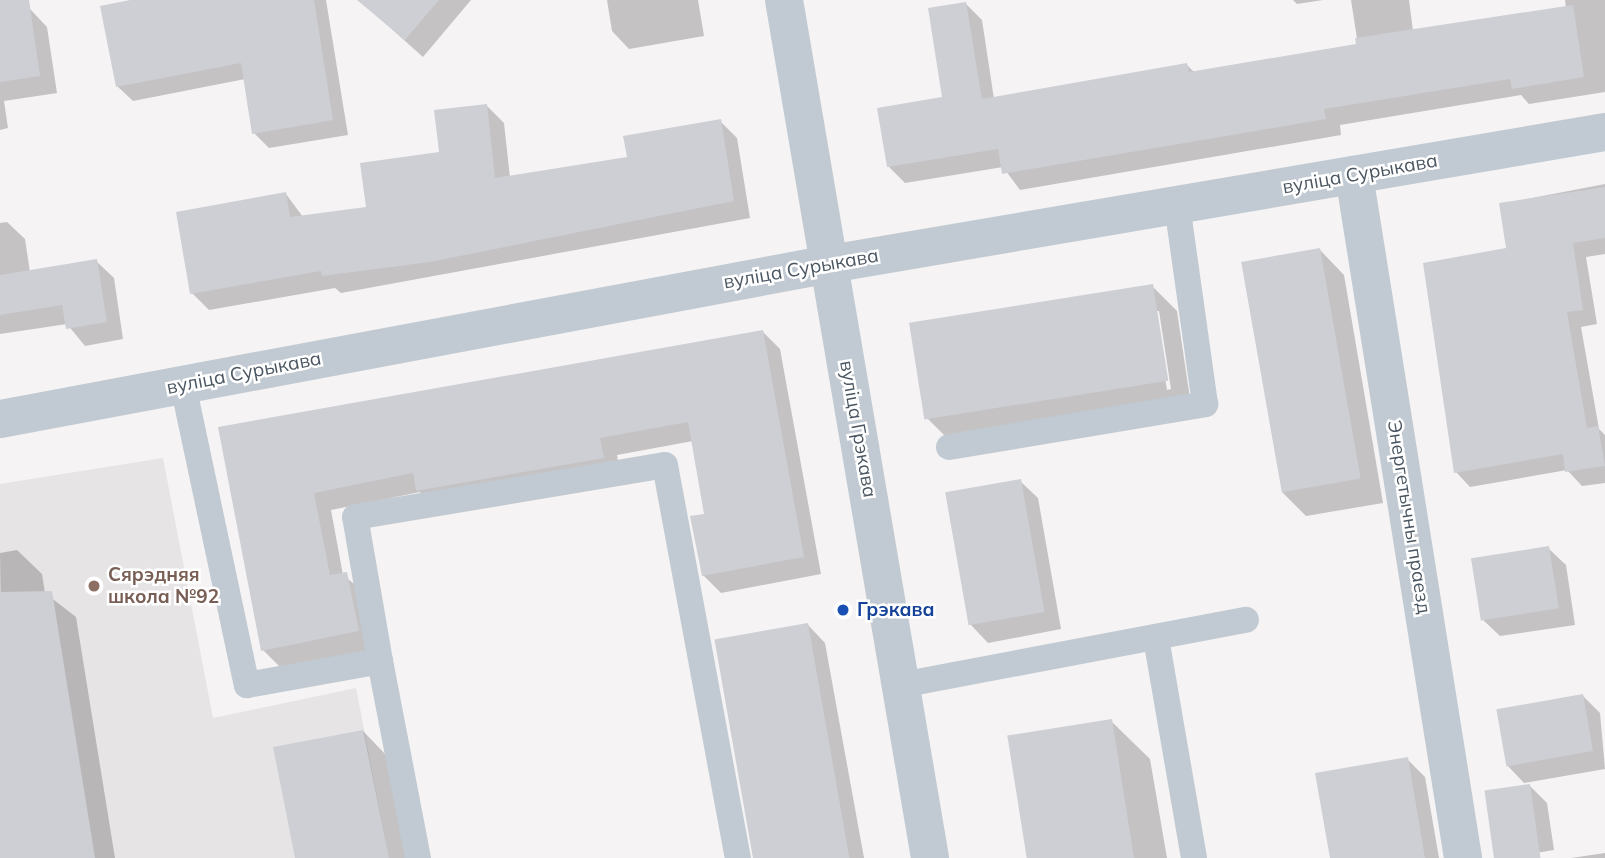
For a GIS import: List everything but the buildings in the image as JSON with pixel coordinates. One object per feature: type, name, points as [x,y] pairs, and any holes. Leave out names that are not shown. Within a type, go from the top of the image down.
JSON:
[{"type":"street","name":"вуліца Грэкава","points":[[784,0],[930,858]]},
{"type":"street","name":"вуліца Сурыкава","points":[[0,419],[830,264],[1605,132]]},
{"type":"street","name":"Энергетычны праезд","points":[[1354,175],[1463,858]]},
{"type":"lane","points":[[949,446],[1205,404],[1177,204]]},
{"type":"lane","points":[[183,385],[247,685],[380,660]]},
{"type":"lane","points":[[418,858],[355,517],[665,465],[738,858]]},
{"type":"lane","points":[[901,685],[1247,620]]},
{"type":"lane","points":[[1156,638],[1194,858]]},
{"type":"shaded area","name":"Сярэдняя школа №92","points":[[163,458],[213,718],[356,688],[389,858],[0,858],[0,484]]},
{"type":"place","name":"Сярэдняя школа №92","points":[[94,586]]},
{"type":"place","name":"Грэкава","points":[[843,610]]}]
